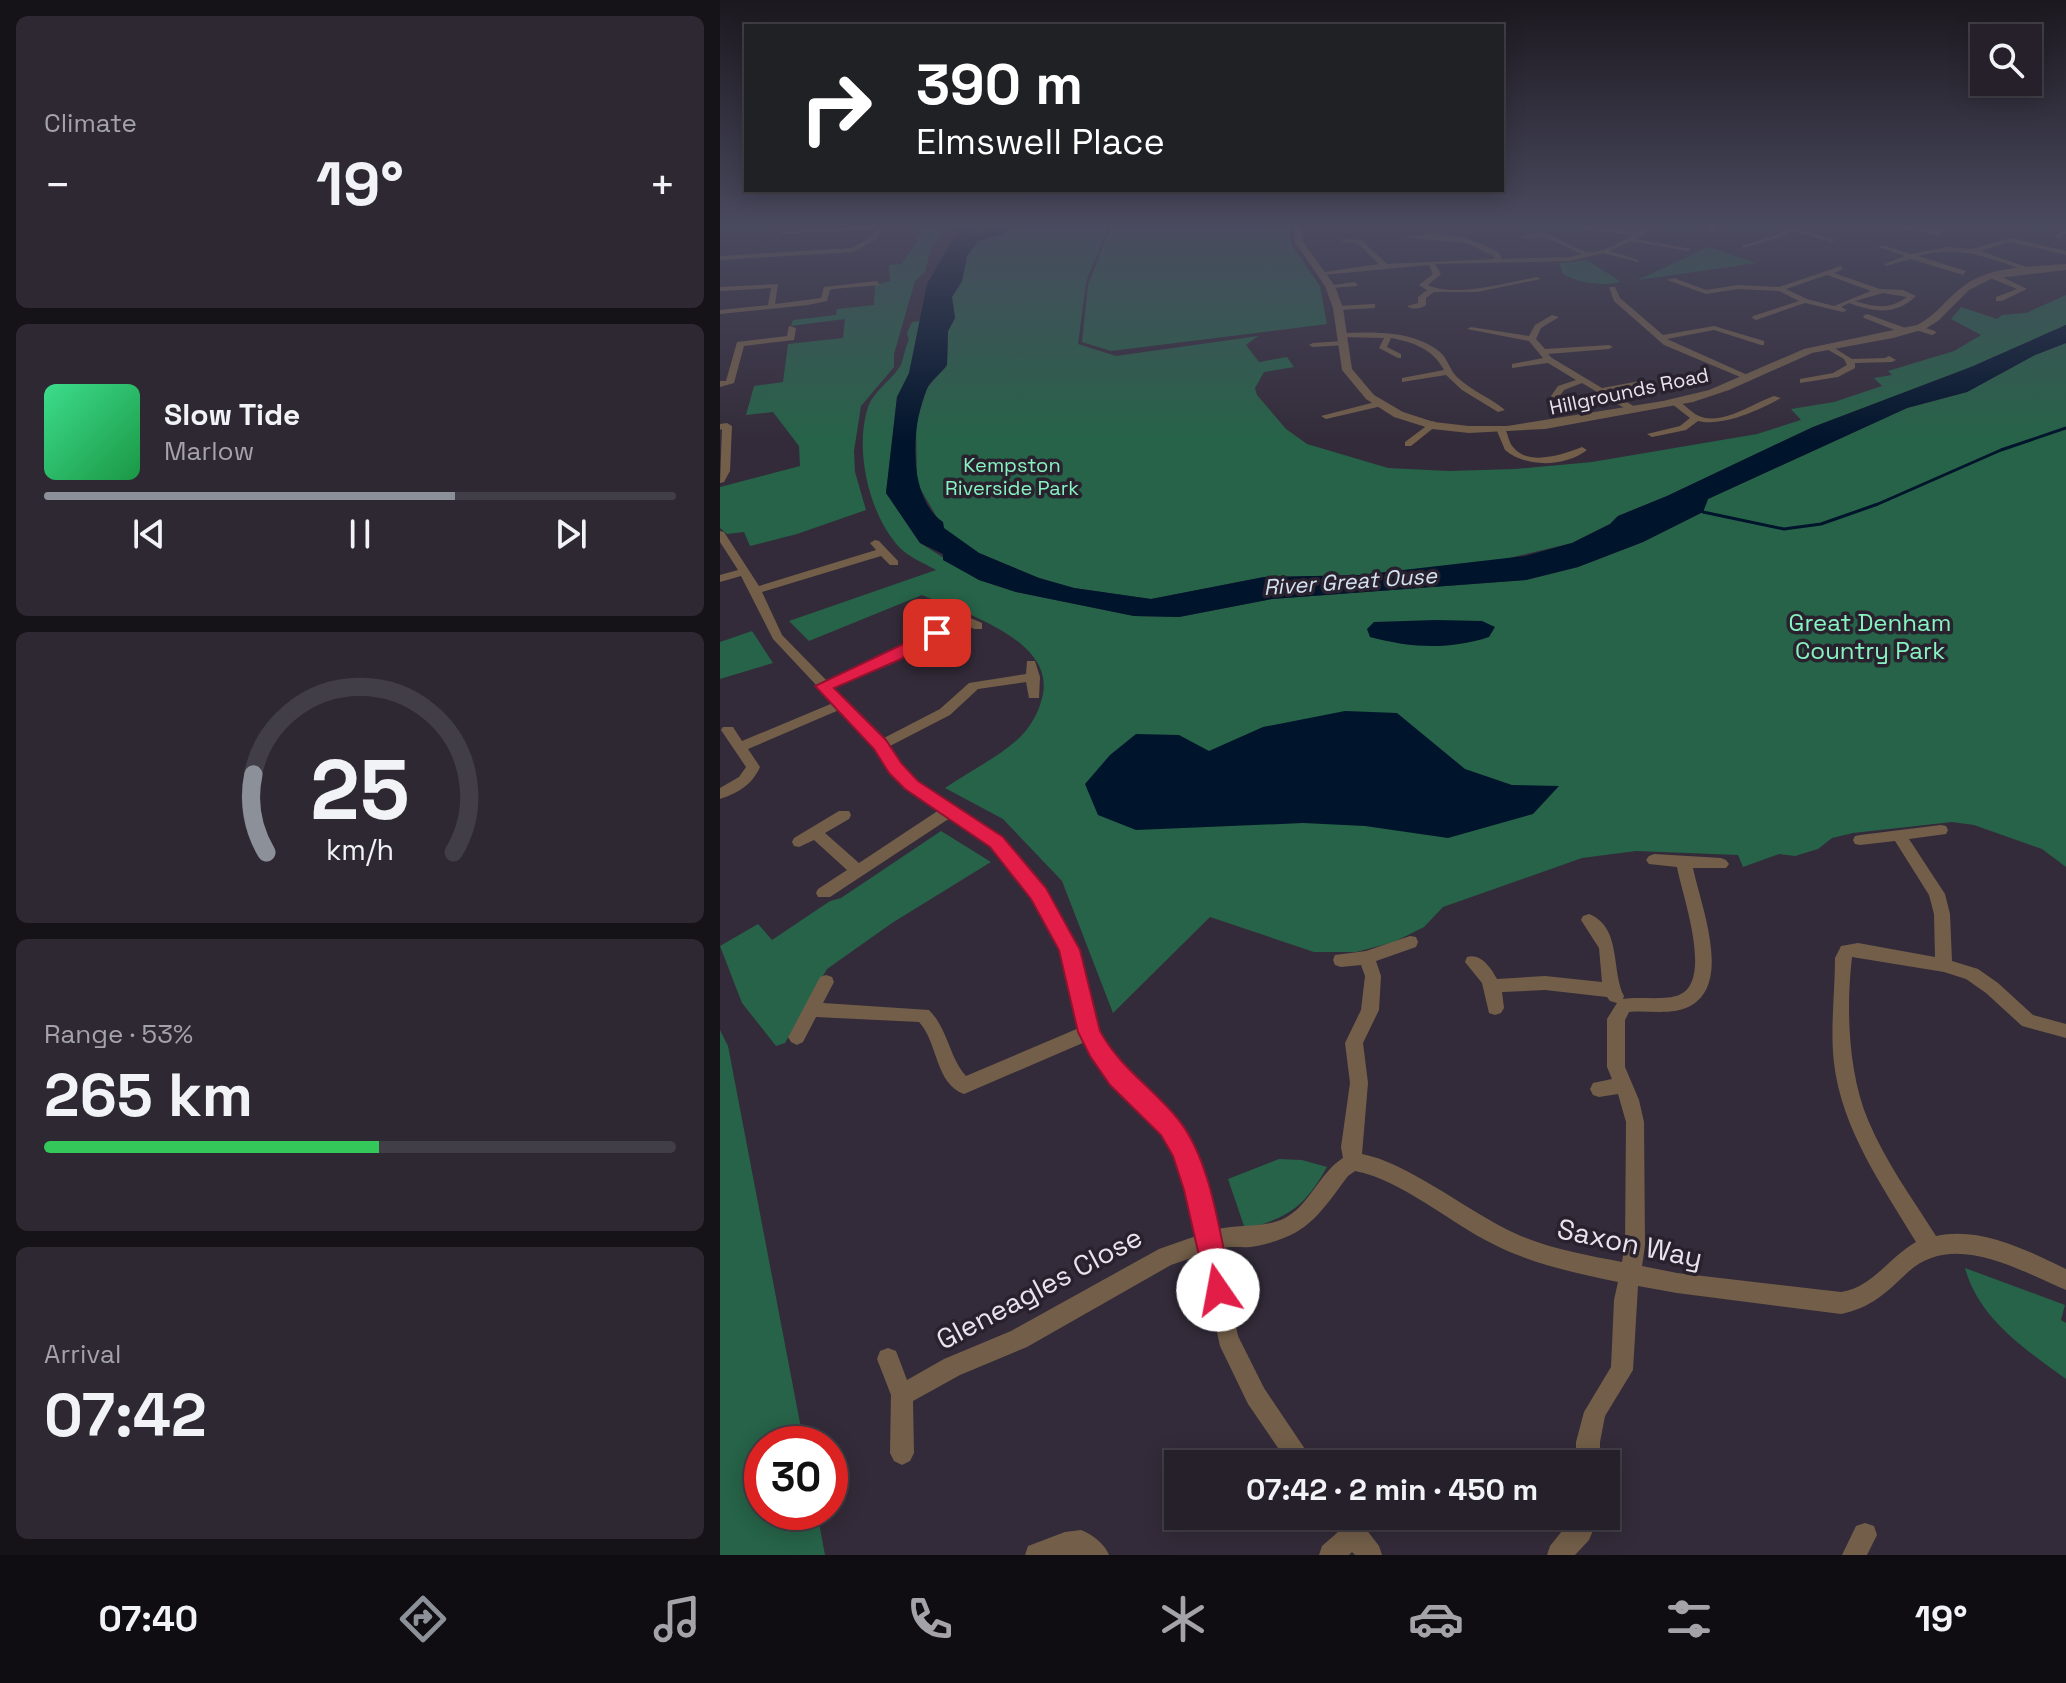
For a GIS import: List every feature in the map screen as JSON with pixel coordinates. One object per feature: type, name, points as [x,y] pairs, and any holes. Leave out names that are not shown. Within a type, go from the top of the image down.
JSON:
[{"type":"street","points":[[771,307],[773,297]]},
{"type":"street","points":[[720,312],[817,301],[825,297]]},
{"type":"street","name":"Hillgrounds Road","points":[[1334,297],[1347,370],[1352,379],[1379,404],[1433,424],[1502,431],[1540,428],[1675,402],[1712,393],[1796,356],[1828,346],[1925,332],[1959,297]]},
{"type":"street","points":[[1411,306],[1422,305],[1423,297]]},
{"type":"street","points":[[1615,297],[1661,338],[1684,353],[1748,377]]},
{"type":"street","points":[[1796,297],[1925,332]]},
{"type":"street","points":[[1835,308],[1863,297]]},
{"type":"street","points":[[1873,297],[1900,306]]},
{"type":"street","points":[[1849,301],[1880,312],[1900,306],[1911,297]]},
{"type":"street","points":[[1756,318],[1805,301]]},
{"type":"street","points":[[1338,308],[1372,306]]},
{"type":"street","points":[[1532,339],[1538,327],[1555,317]]},
{"type":"street","points":[[1661,338],[1729,323]]},
{"type":"street","points":[[720,384],[730,383],[740,344],[791,338],[792,328]]},
{"type":"street","points":[[1714,328],[1761,343]]},
{"type":"street","points":[[1471,329],[1532,339],[1549,360],[1634,410]]},
{"type":"street","points":[[1389,335],[1383,344],[1392,356]]},
{"type":"street","points":[[1313,345],[1389,335],[1430,348],[1442,358],[1448,372],[1462,385],[1501,410]]},
{"type":"street","points":[[1828,346],[1852,361],[1892,359]]},
{"type":"street","points":[[1541,352],[1609,347]]},
{"type":"street","points":[[1515,366],[1549,360]]},
{"type":"street","points":[[1809,382],[1835,375],[1852,366],[1852,361]]},
{"type":"street","points":[[1604,390],[1644,384],[1628,371]]},
{"type":"street","points":[[1405,380],[1448,372]]},
{"type":"street","points":[[1555,396],[1561,388],[1583,380]]},
{"type":"street","points":[[1675,402],[1696,418],[1727,418],[1774,400]]},
{"type":"street","points":[[1314,410],[1329,420],[1379,404]]},
{"type":"street","points":[[1660,434],[1683,428],[1696,418]]},
{"type":"street","points":[[1413,443],[1433,424]]},
{"type":"street","points":[[720,427],[727,426],[725,471],[720,480]]},
{"type":"street","points":[[1502,431],[1508,448],[1525,459],[1566,457],[1582,450]]},
{"type":"street","points":[[720,534],[756,590],[777,636],[880,745],[895,768],[912,785],[996,842],[1038,893],[1069,950],[1089,1032],[1119,1078],[1169,1127],[1184,1151],[1197,1190],[1228,1338],[1256,1396],[1293,1450]]},
{"type":"street","points":[[756,590],[878,548],[894,563]]},
{"type":"street","points":[[720,579],[743,572]]},
{"type":"street","points":[[946,611],[978,626]]},
{"type":"street","points":[[823,686],[903,652],[962,618]]},
{"type":"street","points":[[880,745],[945,712],[974,686],[1033,671],[1034,695]]},
{"type":"street","points":[[740,747],[839,705]]},
{"type":"street","points":[[720,794],[741,784],[751,775],[753,767],[728,730]]},
{"type":"street","points":[[824,893],[949,811]]},
{"type":"street","points":[[799,842],[844,815]]},
{"type":"street","points":[[1860,840],[1941,830]]},
{"type":"street","points":[[815,832],[858,871]]},
{"type":"street","points":[[1899,836],[1937,894],[1942,914],[1944,965]]},
{"type":"street","points":[[1654,860],[1721,864]]},
{"type":"street","points":[[1588,1450],[1595,1412],[1622,1370],[1625,1300],[1635,1245],[1635,1122],[1630,1100],[1616,1067],[1616,1019],[1624,1006],[1642,1002],[1677,1003],[1688,999],[1699,989],[1703,951],[1684,863]]},
{"type":"street","points":[[1589,920],[1604,940],[1611,990],[1624,1006]]},
{"type":"street","points":[[1341,960],[1367,958],[1410,942]]},
{"type":"street","points":[[2066,1031],[2028,1021],[1972,974],[1944,965],[1858,950],[1847,951],[1843,958],[1844,1073],[1850,1097],[1881,1163],[1930,1246],[1957,1245],[1984,1249],[2029,1262],[2066,1280]]},
{"type":"street","points":[[1208,1241],[1228,1236],[1253,1237],[1287,1228],[1304,1217],[1341,1170],[1353,1162],[1351,1147],[1359,1083],[1354,1043],[1370,1010],[1373,976],[1367,958]]},
{"type":"street","points":[[1473,962],[1486,972],[1494,986],[1495,1008]]},
{"type":"street","points":[[797,1037],[826,982]]},
{"type":"street","points":[[1494,986],[1545,983],[1611,990]]},
{"type":"street","points":[[811,1010],[923,1015],[933,1023],[954,1079],[964,1086],[1089,1032]]},
{"type":"street","points":[[1599,1089],[1622,1085]]},
{"type":"street","name":"Saxon Way","points":[[1353,1162],[1370,1165],[1395,1176],[1500,1237],[1559,1260],[1739,1292],[1841,1303],[1856,1301],[1875,1292],[1907,1260],[1930,1246]]},
{"type":"street","name":"Gleneagles Close","points":[[902,1395],[952,1367],[1019,1339],[1166,1256],[1208,1241]]},
{"type":"street","points":[[888,1359],[902,1395],[902,1453]]},
{"type":"street","points":[[1331,1555],[1345,1530]]},
{"type":"street","points":[[1352,1530],[1370,1555]]},
{"type":"street","points":[[1559,1555],[1580,1530]]},
{"type":"street","points":[[1037,1555],[1065,1544],[1081,1542],[1097,1555]]},
{"type":"green space","points":[[874,297],[911,297],[894,354],[894,367],[861,406],[854,451],[855,472],[866,510],[797,534],[750,546],[744,532],[727,534],[720,528],[720,487],[800,466],[799,446],[773,412],[746,415],[754,386],[783,382],[788,344],[843,338],[845,319],[791,326],[793,320],[836,315],[837,309],[874,305]]},
{"type":"green space","name":"Kempston Riverside Park","points":[[952,297],[1084,297],[1078,344],[1116,356],[1258,336],[1246,345],[1259,362],[1287,357],[1294,367],[1264,372],[1255,388],[1257,395],[1286,429],[1307,444],[1388,468],[1449,471],[1592,462],[1757,434],[1801,420],[1791,409],[1834,402],[1882,386],[1874,378],[1892,375],[1888,371],[1954,351],[1981,335],[1951,319],[1961,307],[1997,319],[2002,315],[2026,313],[2066,297],[2066,325],[1971,367],[1813,427],[1618,516],[1610,524],[1572,543],[1501,560],[1360,575],[1264,577],[1151,599],[1074,588],[1039,578],[979,553],[943,528],[917,483],[916,424],[927,388],[947,365],[948,331],[955,318]]},
{"type":"green space","points":[[1087,297],[1322,297],[1327,324],[1111,351],[1082,342]]},
{"type":"green space","name":"Great Denham Country Park","points":[[920,321],[909,374],[897,397],[886,493],[920,543],[979,580],[1016,592],[1134,616],[1179,617],[1272,599],[1526,580],[1578,567],[1643,542],[1703,512],[1708,499],[1907,408],[1967,392],[2035,355],[2066,343],[2066,867],[2042,849],[1974,825],[1952,822],[1853,833],[1832,838],[1818,849],[1795,856],[1779,854],[1743,867],[1738,855],[1636,851],[1582,858],[1443,907],[1424,927],[1394,942],[1356,952],[1314,952],[1210,917],[1113,1013],[1062,881],[1003,819],[945,788],[1009,747],[1030,726],[1042,698],[1043,678],[1035,660],[1021,644],[1003,631],[922,595],[809,641],[789,621],[936,570],[907,554],[888,533],[872,500],[864,461],[864,424],[868,407],[899,368],[909,340],[907,333],[912,322]]},
{"type":"green space","points":[[752,631],[773,663],[720,679],[720,642]]},
{"type":"green space","points":[[941,831],[991,862],[892,923],[827,969],[785,1043],[776,1046],[742,1003],[720,946],[758,924],[772,940]]},
{"type":"green space","points":[[720,1030],[728,1046],[801,1426],[744,1426],[744,1530],[820,1530],[825,1555],[720,1555]]},
{"type":"green space","points":[[1279,1159],[1302,1160],[1327,1167],[1311,1192],[1294,1208],[1273,1220],[1245,1229],[1228,1179]]},
{"type":"green space","points":[[1965,1268],[2065,1305],[2061,1320],[2066,1323],[2066,1379],[1992,1318],[1981,1303]]},
{"type":"water","name":"River Great Ouse","points":[[924,297],[952,297],[955,318],[948,331],[947,365],[929,386],[922,404],[916,440],[918,479],[923,496],[931,511],[943,522],[944,528],[979,553],[1039,578],[1074,588],[1151,599],[1264,577],[1360,575],[1525,556],[1572,543],[1610,524],[1618,516],[1813,427],[1971,367],[2066,325],[2066,343],[2035,355],[1967,392],[1907,408],[1708,499],[1703,512],[1643,542],[1578,567],[1526,580],[1272,599],[1179,617],[1134,616],[1016,592],[979,580],[943,560],[943,554],[920,543],[886,493],[897,397],[909,373]]},
{"type":"water","points":[[1482,621],[1495,627],[1489,637],[1460,644],[1430,646],[1370,637],[1367,629],[1374,622]]},
{"type":"water","points":[[1345,711],[1397,713],[1465,769],[1512,785],[1559,786],[1533,814],[1448,838],[1365,826],[1303,823],[1136,830],[1098,815],[1085,784],[1110,755],[1136,734],[1179,735],[1209,751],[1263,727]]},
{"type":"waterway","points":[[1703,512],[1784,529],[1821,524],[1878,504],[2001,450],[2066,428]]},
{"type":"route","points":[[937,633],[893,657],[823,686],[880,745],[895,768],[912,785],[996,842],[1038,893],[1069,950],[1089,1032],[1098,1049],[1135,1096],[1169,1127],[1184,1151],[1197,1190],[1218,1290]]}]
